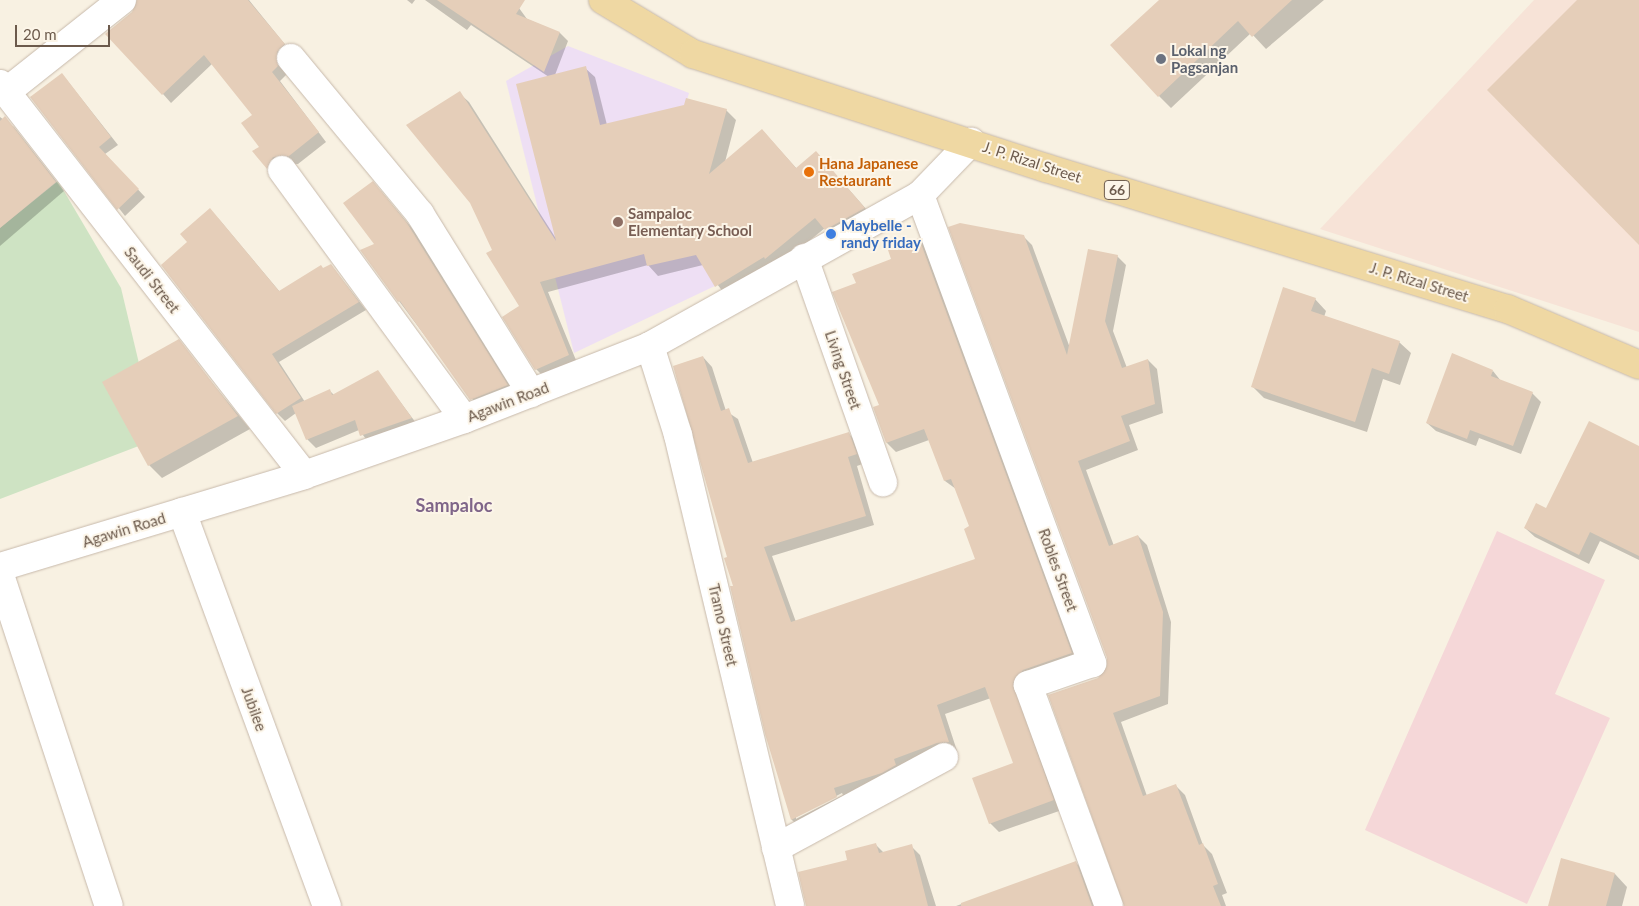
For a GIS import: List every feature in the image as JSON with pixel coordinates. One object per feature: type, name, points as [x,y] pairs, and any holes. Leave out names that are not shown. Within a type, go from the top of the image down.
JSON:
[{"type":"main road","name":"J. P. Rizal Street","points":[[603,0],[693,54],[1508,309],[1639,365]]},
{"type":"street","points":[[3,88],[122,0]]},
{"type":"street","points":[[291,58],[420,214],[531,393]]},
{"type":"street","name":"Saudi Street","points":[[3,88],[304,475]]},
{"type":"street","name":"Agawin Road","points":[[0,567],[304,475],[464,419],[650,346],[920,194],[971,142]]},
{"type":"street","points":[[282,170],[464,419]]},
{"type":"street","name":"Robles Street","points":[[920,194],[1092,663],[1028,685],[1109,906]]},
{"type":"street","name":"Living Street","points":[[804,258],[883,482]]},
{"type":"street","name":"Tramo Street","points":[[650,346],[680,445],[790,906]]},
{"type":"street","name":"Jubilee","points":[[182,512],[327,906]]},
{"type":"street","points":[[0,574],[109,906]]},
{"type":"street","points":[[776,848],[944,757]]},
{"type":"shaded area","points":[[1534,0],[1639,0],[1639,332],[1320,229]]},
{"type":"shaded area","name":"Sampaloc Elementary School","points":[[568,46],[689,93],[670,161],[719,284],[574,353],[506,81]]},
{"type":"shaded area","points":[[1497,531],[1605,580],[1555,694],[1610,718],[1527,904],[1365,830]]},
{"type":"green space","points":[[58,181],[121,288],[157,439],[0,499],[0,228]]},
{"type":"building","points":[[137,0],[248,0],[285,44],[277,52],[278,66],[272,72],[319,132],[289,156],[273,157],[267,169],[252,151],[259,147],[241,123],[252,115],[204,55],[162,95],[105,34],[132,12]]},
{"type":"building","points":[[437,0],[525,0],[516,14],[560,32],[544,72]]},
{"type":"building","name":"Lokal ng Pagsanjan","points":[[1159,0],[1292,0],[1252,37],[1238,21],[1158,97],[1110,45]]},
{"type":"building","points":[[1577,0],[1639,0],[1639,245],[1487,90]]},
{"type":"building","points":[[586,66],[600,125],[684,105],[686,98],[727,109],[709,174],[762,129],[796,168],[816,151],[865,208],[825,230],[815,218],[765,259],[764,257],[715,287],[696,255],[647,266],[644,254],[540,282],[569,355],[535,370],[502,317],[519,306],[486,253],[492,250],[470,203],[406,125],[460,91],[556,241],[516,84]]},
{"type":"building","points":[[62,73],[111,137],[99,147],[139,189],[117,210],[30,97]]},
{"type":"building","points":[[5,116],[56,182],[0,228],[0,121]]},
{"type":"building","points":[[373,181],[407,223],[508,385],[470,400],[400,301],[398,302],[360,250],[374,244],[343,203]]},
{"type":"building","points":[[210,208],[279,291],[321,265],[323,268],[331,264],[359,302],[272,354],[301,398],[276,414],[161,265],[187,242],[180,234]]},
{"type":"building","points":[[960,223],[1024,235],[1067,355],[1088,249],[1118,255],[1105,321],[1122,368],[1148,359],[1155,404],[1121,416],[1130,441],[1078,461],[1109,546],[1138,535],[1163,612],[1160,696],[1113,713],[1143,796],[1176,784],[1199,845],[1203,843],[1218,884],[1213,886],[1221,906],[1124,906],[1048,695],[1098,678],[1107,666],[1107,658],[948,227]]},
{"type":"building","points":[[919,238],[1072,653],[1023,670],[1013,683],[1054,800],[989,824],[972,778],[1013,763],[985,687],[937,705],[949,742],[937,743],[894,759],[896,765],[882,773],[834,788],[837,797],[791,820],[765,734],[730,586],[733,586],[724,558],[727,557],[673,366],[703,356],[721,411],[729,408],[748,463],[849,432],[857,454],[848,457],[866,516],[764,547],[791,622],[975,559],[964,529],[969,526],[951,479],[944,481],[924,429],[886,443],[873,407],[879,405],[832,292],[856,283],[852,274],[891,259],[888,250]]},
{"type":"building","points":[[1283,287],[1316,298],[1311,311],[1400,341],[1389,374],[1372,368],[1355,422],[1251,387]]},
{"type":"building","points":[[179,339],[238,416],[148,466],[102,382]]},
{"type":"building","points":[[1452,353],[1493,370],[1491,376],[1533,392],[1513,446],[1470,430],[1467,439],[1426,423]]},
{"type":"building","points":[[378,370],[412,418],[360,436],[355,420],[306,440],[292,406],[330,389],[332,395]]},
{"type":"building","points":[[1589,421],[1639,446],[1639,556],[1590,532],[1579,555],[1524,528],[1536,503],[1546,508]]},
{"type":"building","points":[[876,843],[879,853],[912,844],[928,906],[806,906],[798,872],[847,860],[845,851]]},
{"type":"building","points":[[1561,858],[1615,873],[1606,906],[1548,906]]},
{"type":"building","points":[[1076,861],[1092,906],[961,906],[961,903]]},
{"type":"place","name":"Lokal ng Pagsanjan","points":[[1161,59]]},
{"type":"place","name":"Hana Japanese Restaurant","points":[[809,172]]},
{"type":"place","name":"Sampaloc Elementary School","points":[[618,222]]},
{"type":"place","name":"Maybelle - randy friday","points":[[831,234]]},
{"type":"district","name":"Sampaloc","points":[[454,505]]}]
